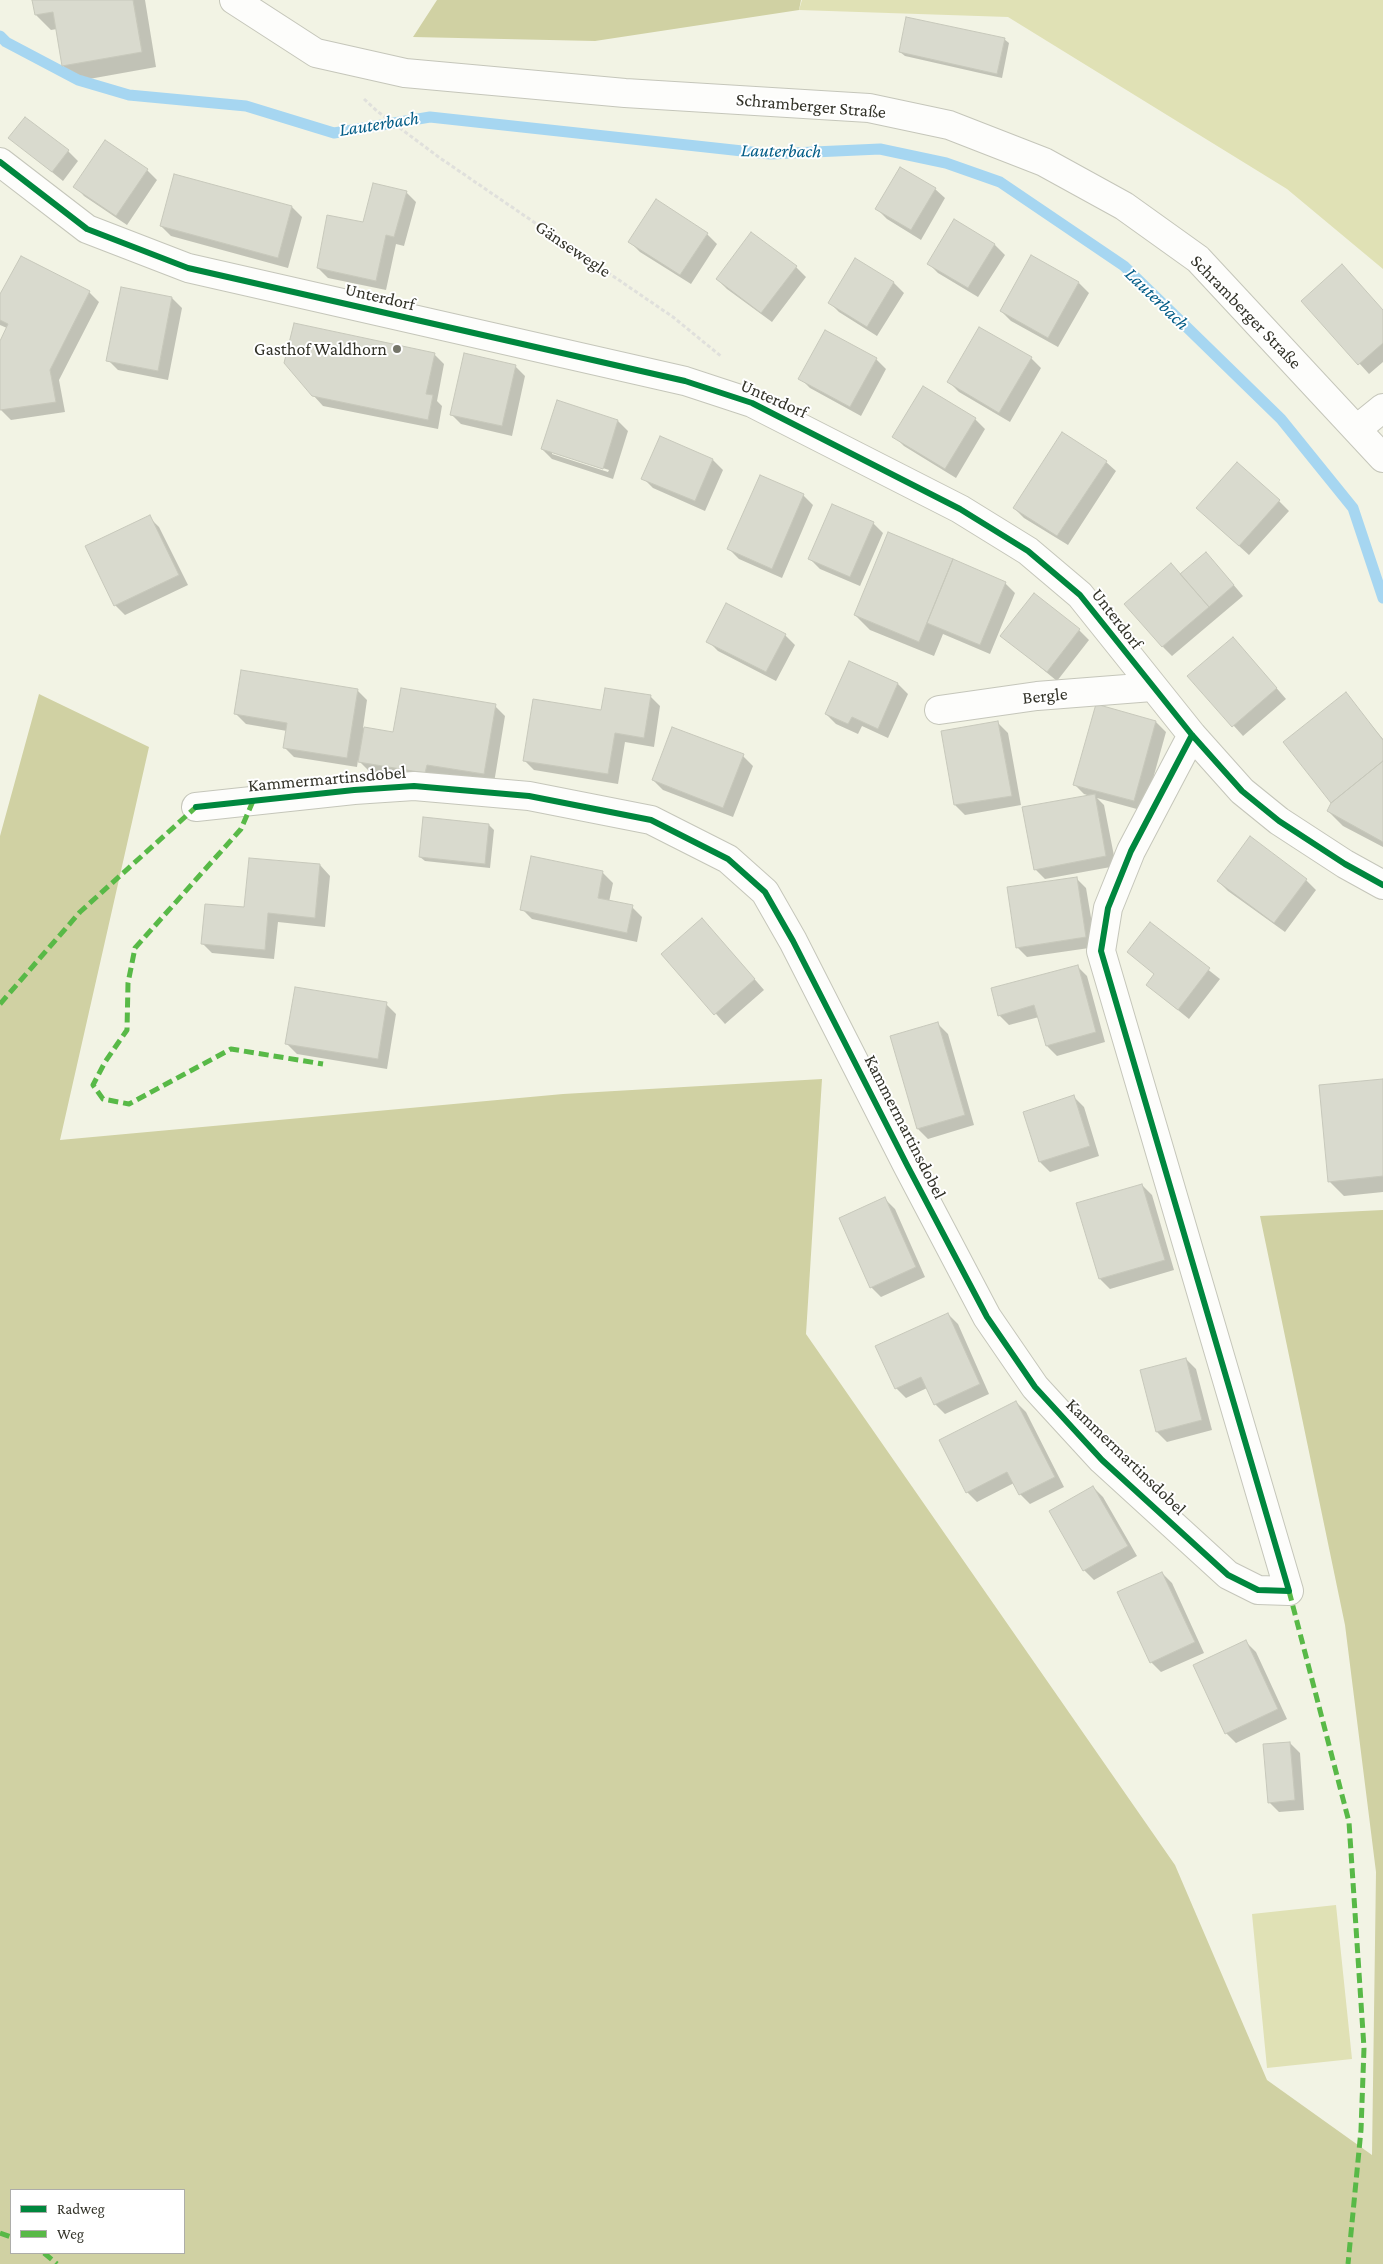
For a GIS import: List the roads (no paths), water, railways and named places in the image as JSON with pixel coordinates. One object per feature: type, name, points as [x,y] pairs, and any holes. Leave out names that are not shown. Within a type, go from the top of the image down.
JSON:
[{"type":"street","name":"Schramberger Straße","points":[[234,0],[316,53],[405,72],[625,93],[869,108],[949,125],[1044,162],[1124,206],[1198,259],[1383,458]]},
{"type":"street","name":"Unterdorf","points":[[0,162],[87,229],[188,268],[686,380],[752,403],[960,509],[1028,551],[1080,595],[1152,687],[1242,790],[1279,821],[1345,864],[1383,885]]},
{"type":"street","points":[[1357,429],[1383,408]]},
{"type":"street","name":"Bergle","points":[[939,710],[1038,696],[1152,687]]},
{"type":"street","name":"Kammermartinsdobel","points":[[196,807],[354,790],[414,786],[529,796],[651,820],[728,859],[765,892],[793,941],[906,1165],[987,1317],[1035,1387],[1102,1460],[1228,1575],[1258,1590],[1289,1591],[1101,951],[1108,908],[1131,851],[1192,735]]},
{"type":"waterway","name":"Lauterbach","points":[[0,36],[6,42],[78,80],[129,95],[246,106],[334,133],[430,117],[770,154],[880,149],[946,163],[1000,182],[1124,266],[1281,419],[1353,508],[1383,598]]},
{"type":"place","name":"Gasthof Waldhorn","points":[[397,349]]}]
